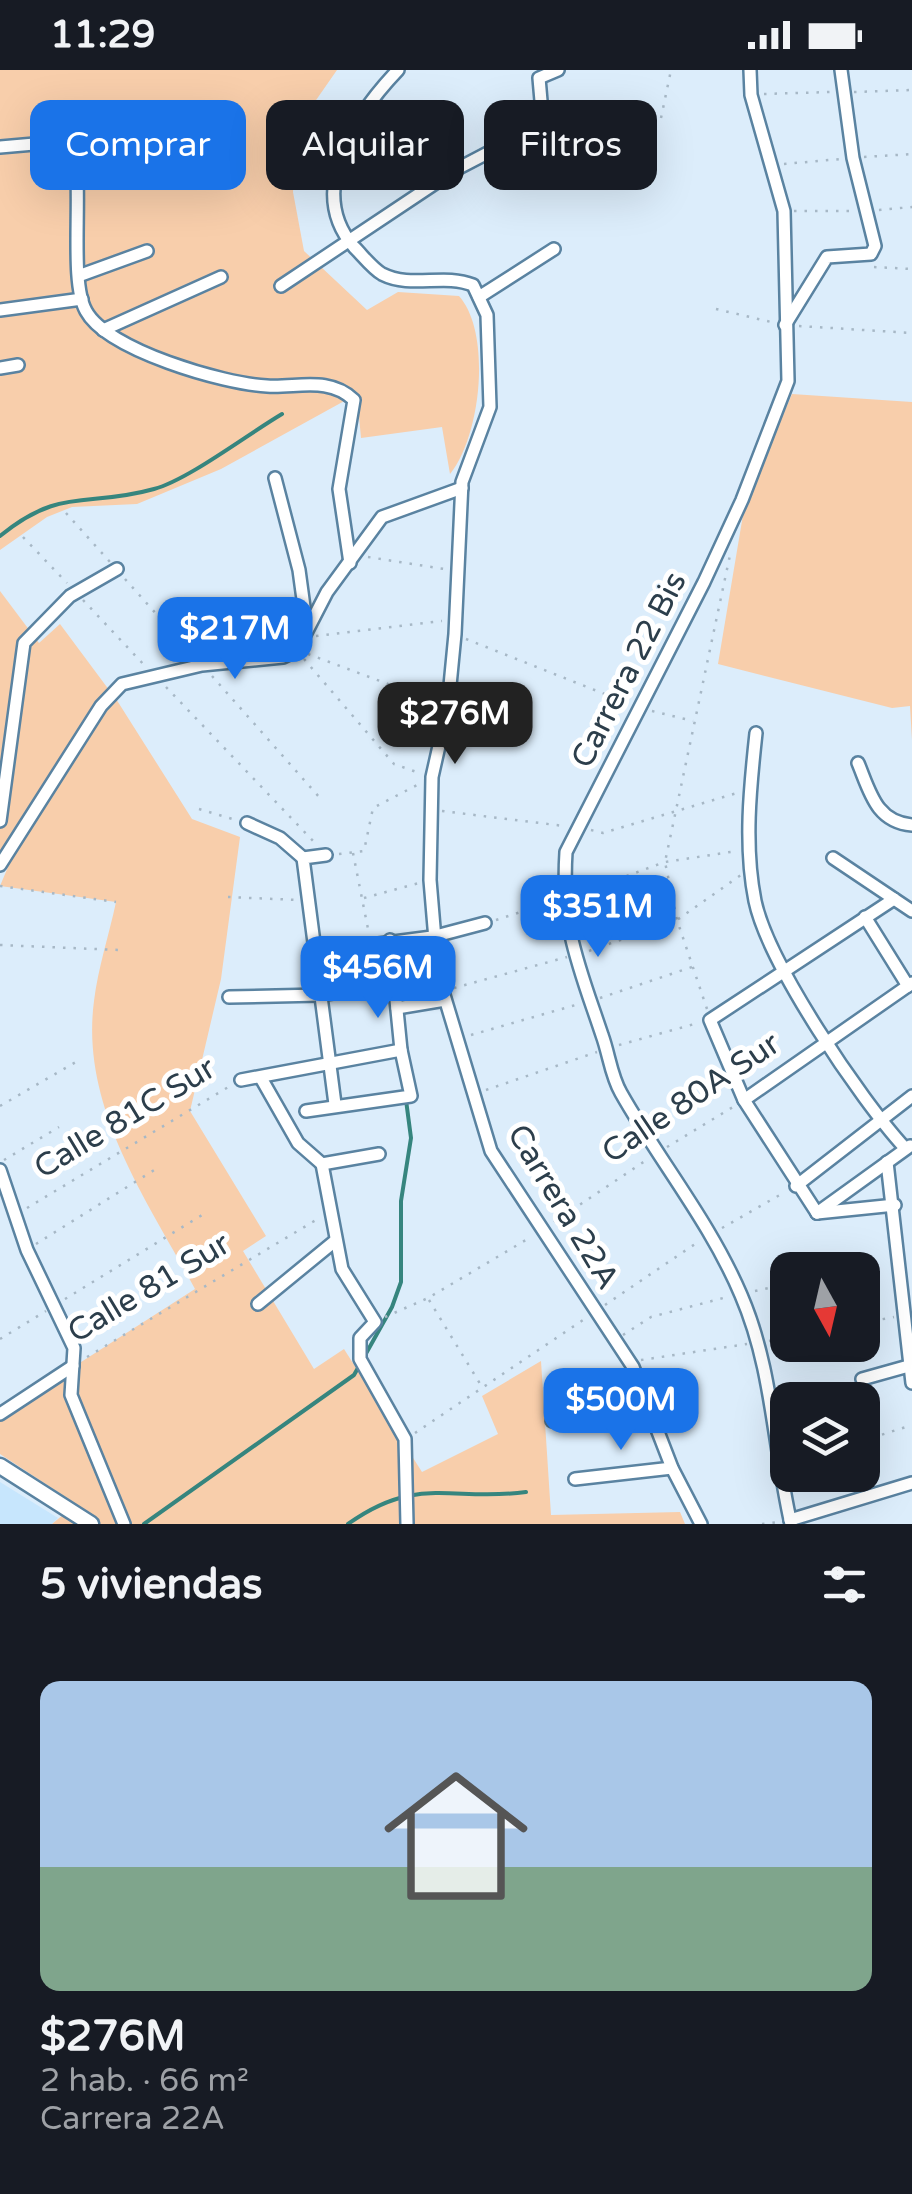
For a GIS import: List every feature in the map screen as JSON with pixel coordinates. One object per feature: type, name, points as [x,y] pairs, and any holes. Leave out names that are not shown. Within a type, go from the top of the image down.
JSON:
[{"type":"street","points":[[398,70],[380,90],[332,174],[332,201],[348,240],[379,272],[414,282],[452,277],[473,285],[479,298],[554,249]]},
{"type":"street","points":[[281,286],[455,170],[543,124],[540,78],[558,70]]},
{"type":"street","name":"Carrera 22 Bis","points":[[750,70],[751,95],[784,210],[788,381],[742,500],[566,852],[564,898],[588,1002],[619,1090],[711,1234],[760,1342],[770,1377],[773,1438],[790,1522]]},
{"type":"street","points":[[785,325],[827,257],[871,254],[875,246],[840,70]]},
{"type":"street","points":[[0,147],[57,142],[74,152],[80,180],[76,222],[82,300],[86,313],[103,330],[138,348],[245,384],[326,384],[344,390],[354,400],[339,489],[354,559]]},
{"type":"street","points":[[81,276],[146,251]]},
{"type":"street","points":[[103,330],[221,277]]},
{"type":"street","name":"Carrera 22A","points":[[479,298],[487,315],[490,407],[462,488],[455,571],[456,634],[448,706],[432,777],[432,937],[444,996],[491,1151],[629,1362],[672,1468],[701,1524]]},
{"type":"street","points":[[0,310],[82,300]]},
{"type":"street","points":[[0,368],[18,365]]},
{"type":"street","points":[[275,478],[299,570],[306,633]]},
{"type":"street","points":[[0,865],[101,706],[122,684],[202,665],[283,657],[297,650],[382,516],[462,488]]},
{"type":"street","points":[[0,821],[24,643],[76,592],[117,570]]},
{"type":"street","points":[[756,733],[750,868],[769,944],[880,1121],[908,1146],[817,1213]]},
{"type":"street","points":[[858,762],[882,814],[897,824],[912,826]]},
{"type":"street","points":[[247,823],[280,838],[303,858],[336,1104]]},
{"type":"street","points":[[303,858],[326,855]]},
{"type":"street","points":[[834,858],[912,911]]},
{"type":"street","points":[[817,1213],[744,1100],[710,1020],[894,899]]},
{"type":"street","points":[[865,917],[910,985]]},
{"type":"street","points":[[317,952],[432,937],[485,923]]},
{"type":"street","points":[[306,1111],[411,1096],[401,1050],[390,940]]},
{"type":"street","points":[[229,997],[320,994],[395,983]]},
{"type":"street","name":"Calle 80A Sur","points":[[744,1100],[826,1039],[910,985]]},
{"type":"street","points":[[397,1008],[444,996]]},
{"type":"street","name":"Calle 81C Sur","points":[[241,1080],[401,1050]]},
{"type":"street","points":[[261,1078],[298,1144],[322,1164],[342,1270],[375,1322],[357,1345],[360,1359],[405,1439],[407,1524]]},
{"type":"street","points":[[796,1186],[912,1096]]},
{"type":"street","points":[[322,1164],[379,1154]]},
{"type":"street","points":[[887,1162],[895,1205],[912,1383]]},
{"type":"street","points":[[0,1166],[27,1250],[51,1308],[74,1348],[70,1395],[124,1524]]},
{"type":"street","points":[[817,1213],[895,1205]]},
{"type":"street","points":[[258,1304],[335,1240]]},
{"type":"street","points":[[862,1380],[911,1365]]},
{"type":"street","name":"Calle 81 Sur","points":[[0,1414],[73,1366]]},
{"type":"street","points":[[552,1421],[630,1418],[651,1412]]},
{"type":"street","points":[[0,1466],[92,1524]]},
{"type":"street","points":[[575,1479],[672,1468]]},
{"type":"street","points":[[790,1522],[912,1484]]},
{"type":"path","points":[[660,118],[671,70]]},
{"type":"path","points":[[784,210],[912,208]]},
{"type":"path","points":[[716,309],[785,325],[912,333]]},
{"type":"path","points":[[23,538],[326,855],[364,851],[372,808],[432,777]]},
{"type":"path","points":[[472,1094],[606,1048],[710,1020],[677,920],[665,862],[730,555]]},
{"type":"path","points":[[354,559],[455,571]]},
{"type":"path","points":[[306,633],[454,619]]},
{"type":"path","points":[[456,634],[640,708],[694,721]]},
{"type":"path","points":[[297,650],[448,706]]},
{"type":"path","points":[[297,650],[394,764],[432,777]]},
{"type":"path","points":[[199,809],[247,823]]},
{"type":"path","points":[[485,923],[665,862],[750,848]]},
{"type":"path","points":[[352,852],[371,942]]},
{"type":"path","points":[[444,996],[677,920],[750,868]]},
{"type":"path","points":[[363,898],[430,880]]},
{"type":"path","points":[[0,886],[116,902]]},
{"type":"path","points":[[228,896],[310,900]]},
{"type":"path","points":[[0,946],[119,950]]},
{"type":"path","points":[[456,1038],[588,1002],[694,966]]},
{"type":"path","points":[[0,1106],[81,1059]]},
{"type":"path","name":"Calle 81C Sur","points":[[14,1216],[241,1080]]},
{"type":"path","name":"Calle 80A Sur","points":[[392,1312],[428,1298],[540,1231],[744,1100]]},
{"type":"path","points":[[0,1166],[58,1126]]},
{"type":"path","points":[[27,1250],[159,1167]]},
{"type":"path","points":[[0,1340],[207,1212]]},
{"type":"path","name":"Calle 81 Sur","points":[[73,1366],[329,1213]]},
{"type":"path","points":[[880,1265],[901,1260]]},
{"type":"path","points":[[615,1340],[651,1317],[770,1288]]},
{"type":"path","points":[[428,1298],[483,1388]]},
{"type":"path","points":[[880,1319],[906,1314]]},
{"type":"path","points":[[629,1362],[770,1340]]},
{"type":"path","points":[[855,1382],[862,1380]]},
{"type":"path","points":[[880,1436],[912,1426]]},
{"type":"path","points":[[762,1524],[790,1522]]},
{"type":"shaded area","points":[[0,70],[337,70],[316,100],[266,100],[266,190],[293,190],[304,251],[367,310],[398,292],[459,296],[476,334],[479,385],[469,435],[450,474],[442,427],[361,438],[357,394],[221,469],[137,504],[72,507],[47,517],[0,550]]},
{"type":"shaded area","points":[[792,394],[912,402],[912,740],[910,706],[892,708],[718,664],[745,503]]},
{"type":"shaded area","points":[[0,591],[39,643],[60,624],[118,702],[192,819],[240,837],[221,979],[190,1111],[266,1236],[243,1251],[314,1369],[344,1349],[422,1472],[498,1434],[482,1396],[541,1361],[551,1515],[680,1512],[685,1524],[52,1524],[76,1504],[0,1454],[0,1414],[195,1289],[121,1151],[97,1078],[92,1040],[94,1001],[116,902],[0,886],[8,867],[0,867]]},
{"type":"shaded area","points":[[0,1482],[58,1518],[52,1524],[0,1524]]},
{"type":"waterway","points":[[0,536],[21,520],[58,504],[131,494],[168,484],[282,414]]},
{"type":"waterway","points":[[144,1524],[354,1375],[392,1307],[401,1282],[401,1201],[411,1138],[406,1100]]},
{"type":"waterway","points":[[348,1524],[395,1499],[416,1495],[526,1492]]}]
